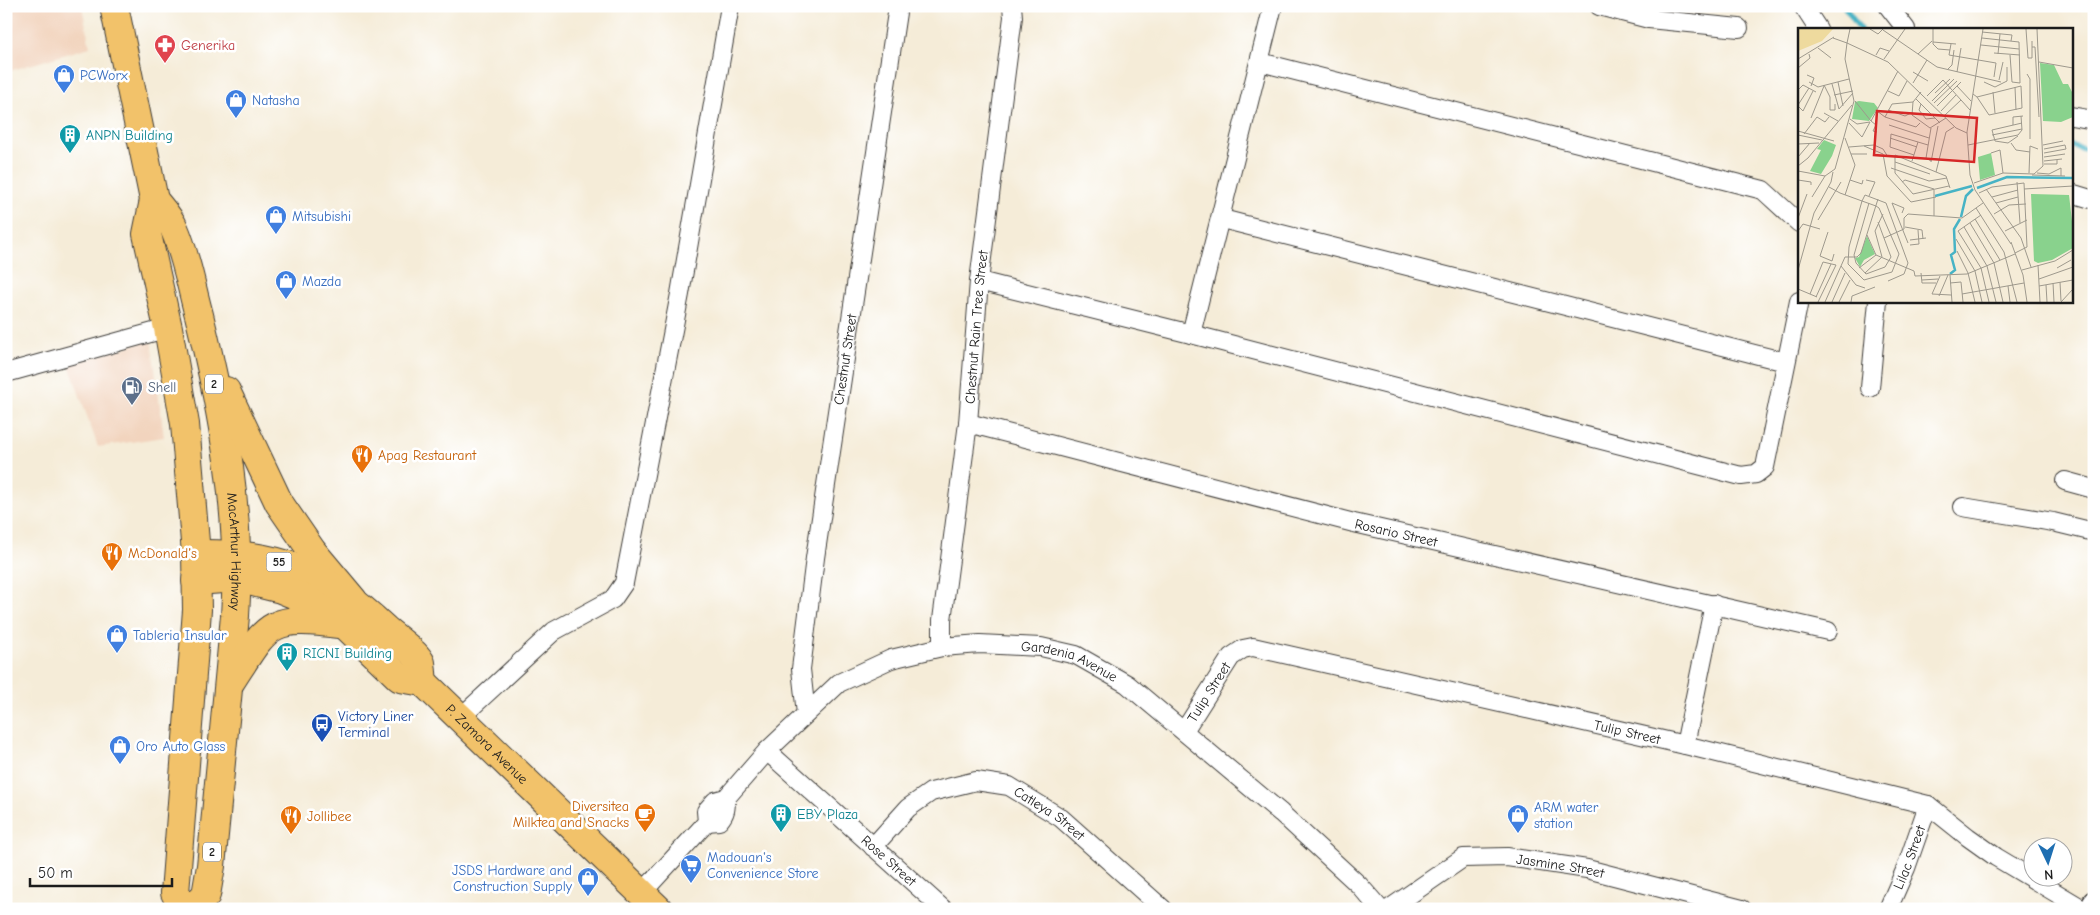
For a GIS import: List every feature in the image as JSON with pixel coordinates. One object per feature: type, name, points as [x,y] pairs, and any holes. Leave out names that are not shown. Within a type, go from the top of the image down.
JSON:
[{"type":"highway","name":"MacArthur Highway","points":[[114,6],[154,200],[147,234],[168,328],[184,424],[196,554],[197,610],[175,893],[186,909]]},
{"type":"highway","name":"MacArthur Highway","points":[[154,200],[174,226],[208,351],[231,478],[237,566],[220,789],[206,895],[191,909]]},
{"type":"highway","points":[[208,351],[253,451],[279,503],[312,551],[353,600]]},
{"type":"highway","name":"55","points":[[196,554],[237,566],[281,589],[308,600],[345,625],[400,678],[423,682],[420,661],[353,600],[306,570],[286,563],[237,566],[196,581]]},
{"type":"highway","points":[[229,684],[261,636],[282,622],[302,620],[345,625]]},
{"type":"highway","name":"P. Zamora Avenue","points":[[423,682],[650,901]]},
{"type":"street","points":[[461,717],[554,631],[613,599],[624,583],[680,294],[730,6]]},
{"type":"street","name":"Chestnut Street","points":[[806,714],[801,669],[815,558],[898,6]]},
{"type":"street","name":"Chestnut Rain Tree Street","points":[[942,647],[942,620],[952,528],[968,423],[979,281],[1013,17],[1012,6]]},
{"type":"street","points":[[1191,334],[1222,219],[1273,6]]},
{"type":"street","points":[[1599,6],[1739,28]]},
{"type":"street","points":[[1803,6],[1817,28]]},
{"type":"street","points":[[1888,6],[1905,28]]},
{"type":"street","points":[[1260,62],[1763,190],[1798,221]]},
{"type":"street","points":[[2072,116],[2094,120]]},
{"type":"street","points":[[2072,193],[2094,200]]},
{"type":"street","points":[[1222,219],[1786,362]]},
{"type":"street","points":[[979,281],[1742,476],[1756,474],[1765,467],[1799,302]]},
{"type":"street","points":[[1870,388],[1878,302]]},
{"type":"street","points":[[6,373],[168,328]]},
{"type":"street","name":"Rosario Street","points":[[968,423],[1354,522],[1714,604],[1828,632]]},
{"type":"street","points":[[2065,481],[2094,489]]},
{"type":"street","points":[[1963,507],[2053,522],[2094,532]]},
{"type":"street","points":[[1685,745],[1714,604]]},
{"type":"street","name":"Gardenia Avenue","points":[[650,901],[707,822],[718,821],[726,812],[726,798],[768,751],[839,683],[891,659],[942,647],[980,644],[1041,648],[1076,654],[1127,684],[1281,813],[1359,885],[1380,909]]},
{"type":"street","name":"Tulip Street","points":[[1184,731],[1231,657],[1243,649],[1253,647],[1685,745],[1928,805],[1996,857],[2083,909]]},
{"type":"street","name":"Rose Street","points":[[768,751],[943,909]]},
{"type":"street","name":"Catleya Street","points":[[873,847],[908,808],[931,792],[976,781],[1009,786],[1061,818],[1163,909]]},
{"type":"street","name":"Lilac Street","points":[[1888,909],[1906,868],[1928,805]]},
{"type":"street","name":"Jasmine Street","points":[[1389,909],[1463,858],[1507,857],[1587,869],[1742,909]]},
{"type":"street","points":[[2090,909],[2094,902]]},
{"type":"shaded area","points":[[6,6],[82,6],[90,47],[6,72]]},
{"type":"shaded area","points":[[151,339],[164,437],[98,447],[69,365]]},
{"type":"waterway","points":[[1844,6],[1859,28]]},
{"type":"waterway","points":[[2072,146],[2094,151]]},
{"type":"place","name":"Generika","points":[[165,64]]},
{"type":"place","name":"PCWorx","points":[[64,94]]},
{"type":"place","name":"Natasha","points":[[236,119]]},
{"type":"place","name":"ANPN Building","points":[[70,154]]},
{"type":"place","name":"Mitsubishi","points":[[276,235]]},
{"type":"place","name":"Mazda","points":[[286,300]]},
{"type":"place","name":"Shell","points":[[132,406]]},
{"type":"place","name":"Apag Restaurant","points":[[362,474]]},
{"type":"place","name":"McDonald's","points":[[112,572]]},
{"type":"place","name":"Tableria Insular","points":[[117,654]]},
{"type":"place","name":"RICNI Building","points":[[287,672]]},
{"type":"place","name":"Victory Liner Terminal","points":[[322,743]]},
{"type":"place","name":"Oro Auto Glass","points":[[120,765]]},
{"type":"place","name":"Diversitea Milktea and Snacks","points":[[645,833]]},
{"type":"place","name":"EBY Plaza","points":[[781,833]]},
{"type":"place","name":"ARM water station","points":[[1518,834]]},
{"type":"place","name":"Jollibee","points":[[291,835]]},
{"type":"place","name":"Madouan's Convenience Store","points":[[691,884]]},
{"type":"place","name":"JSDS Hardware and Construction Supply","points":[[588,897]]}]
